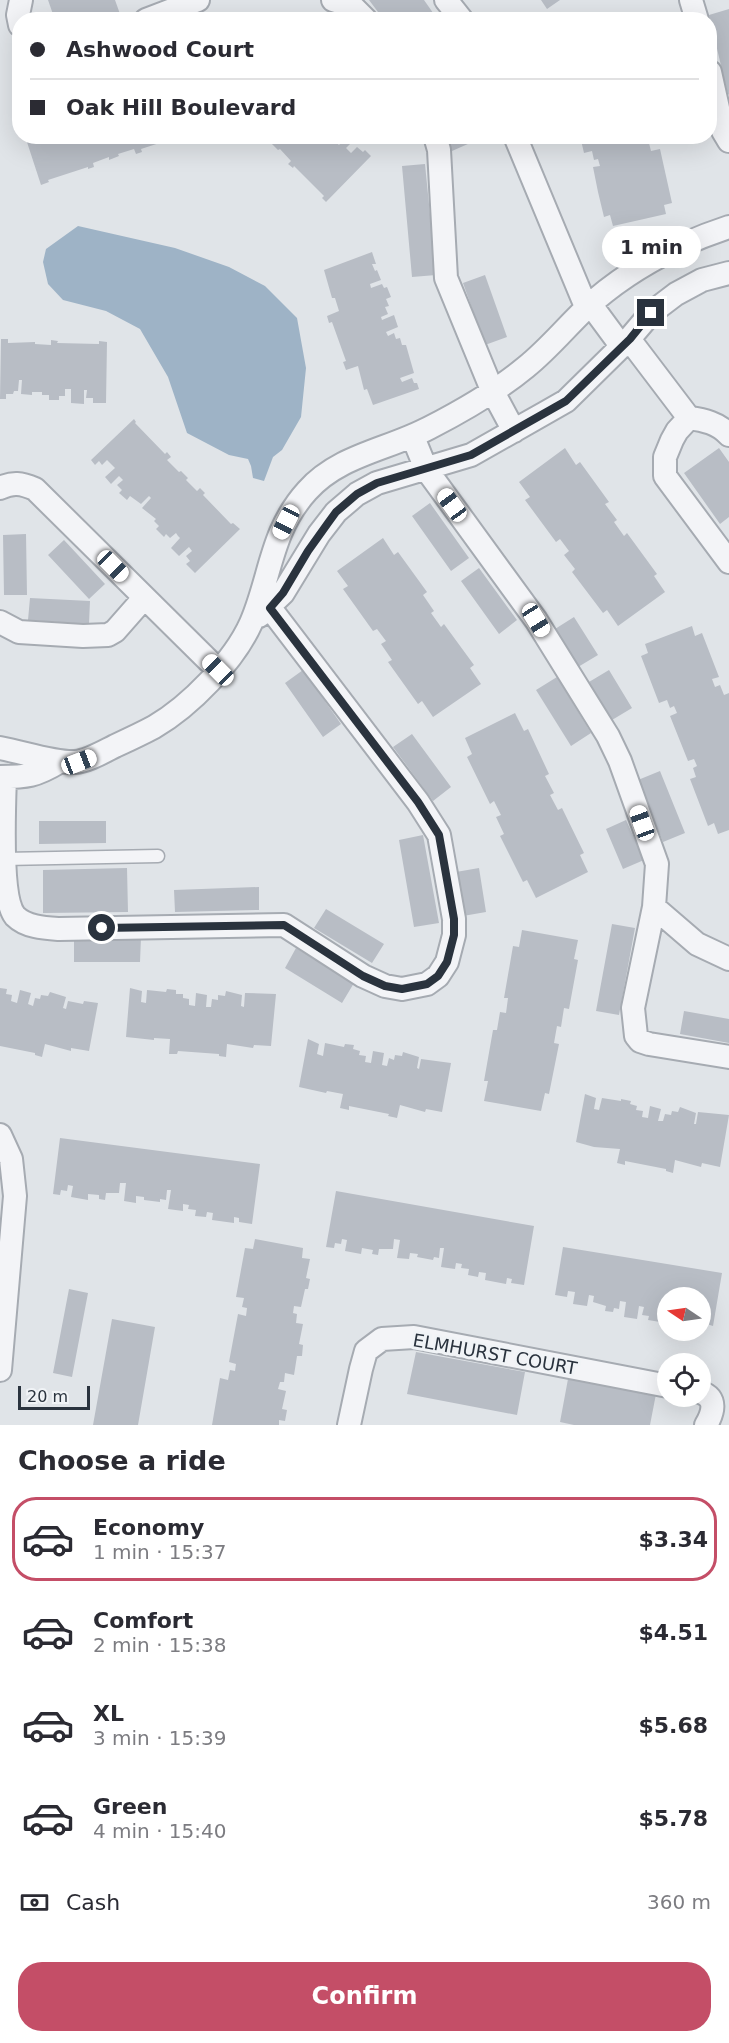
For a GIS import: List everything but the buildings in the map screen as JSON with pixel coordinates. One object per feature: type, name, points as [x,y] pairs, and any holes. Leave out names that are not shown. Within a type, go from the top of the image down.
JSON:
[{"type":"street","points":[[167,12],[198,0]]},
{"type":"street","points":[[333,0],[352,6],[358,12]]},
{"type":"street","points":[[446,0],[456,12]]},
{"type":"street","points":[[717,104],[723,131],[729,141]]},
{"type":"street","points":[[437,144],[446,278],[492,390],[514,431]]},
{"type":"street","points":[[518,144],[589,307],[626,343],[689,418],[719,426],[729,435]]},
{"type":"street","points":[[0,748],[59,762],[79,762],[155,726],[181,707],[236,649],[251,623],[280,533],[291,511],[306,491],[324,474],[358,456],[413,437],[455,415],[526,367],[589,307],[630,273],[708,234],[729,227]]},
{"type":"street","points":[[251,623],[270,608],[283,593],[308,551],[336,512],[357,494],[377,483],[471,455],[566,401],[626,343],[651,313],[676,294],[702,280],[729,273]]},
{"type":"street","points":[[689,418],[677,431],[668,449],[664,466],[665,476],[729,562]]},
{"type":"street","points":[[413,437],[426,469],[536,620],[608,736],[620,761],[657,864],[654,906],[634,1000],[633,1016],[636,1036],[640,1041],[649,1044],[729,1057]]},
{"type":"street","points":[[0,488],[11,483],[23,484],[34,489],[218,670]]},
{"type":"street","points":[[0,622],[19,632],[83,636],[108,635],[115,631],[144,598]]},
{"type":"street","points":[[59,762],[40,774],[2,777],[4,859],[8,901],[16,917],[29,924],[59,929],[284,925],[363,976],[385,986],[402,989],[420,986],[438,976],[447,962],[454,935],[454,919],[439,835],[418,802],[270,608]]},
{"type":"street","points":[[654,906],[697,944],[729,959]]},
{"type":"street","points":[[0,1135],[11,1159],[15,1196],[0,1370]]},
{"type":"street","name":"ELMHURST COURT","points":[[349,1425],[366,1351],[382,1339],[414,1337],[657,1384]]},
{"type":"street","points":[[709,1419],[729,1396]]},
{"type":"street","points":[[709,1419],[714,1406],[711,1401]]},
{"type":"lane","points":[[4,859],[158,856]]},
{"type":"water","points":[[78,226],[175,248],[229,267],[265,286],[297,318],[306,368],[301,417],[282,450],[273,457],[264,481],[253,478],[248,459],[229,455],[187,433],[168,377],[140,329],[106,311],[63,300],[48,284],[43,262],[46,249]]},
{"type":"route","points":[[102,928],[277,924],[290,927],[363,976],[385,986],[411,988],[427,984],[438,976],[447,962],[454,935],[454,919],[439,835],[418,802],[270,608],[283,593],[319,534],[336,512],[357,494],[377,483],[471,455],[566,401],[630,339],[651,313]]}]
